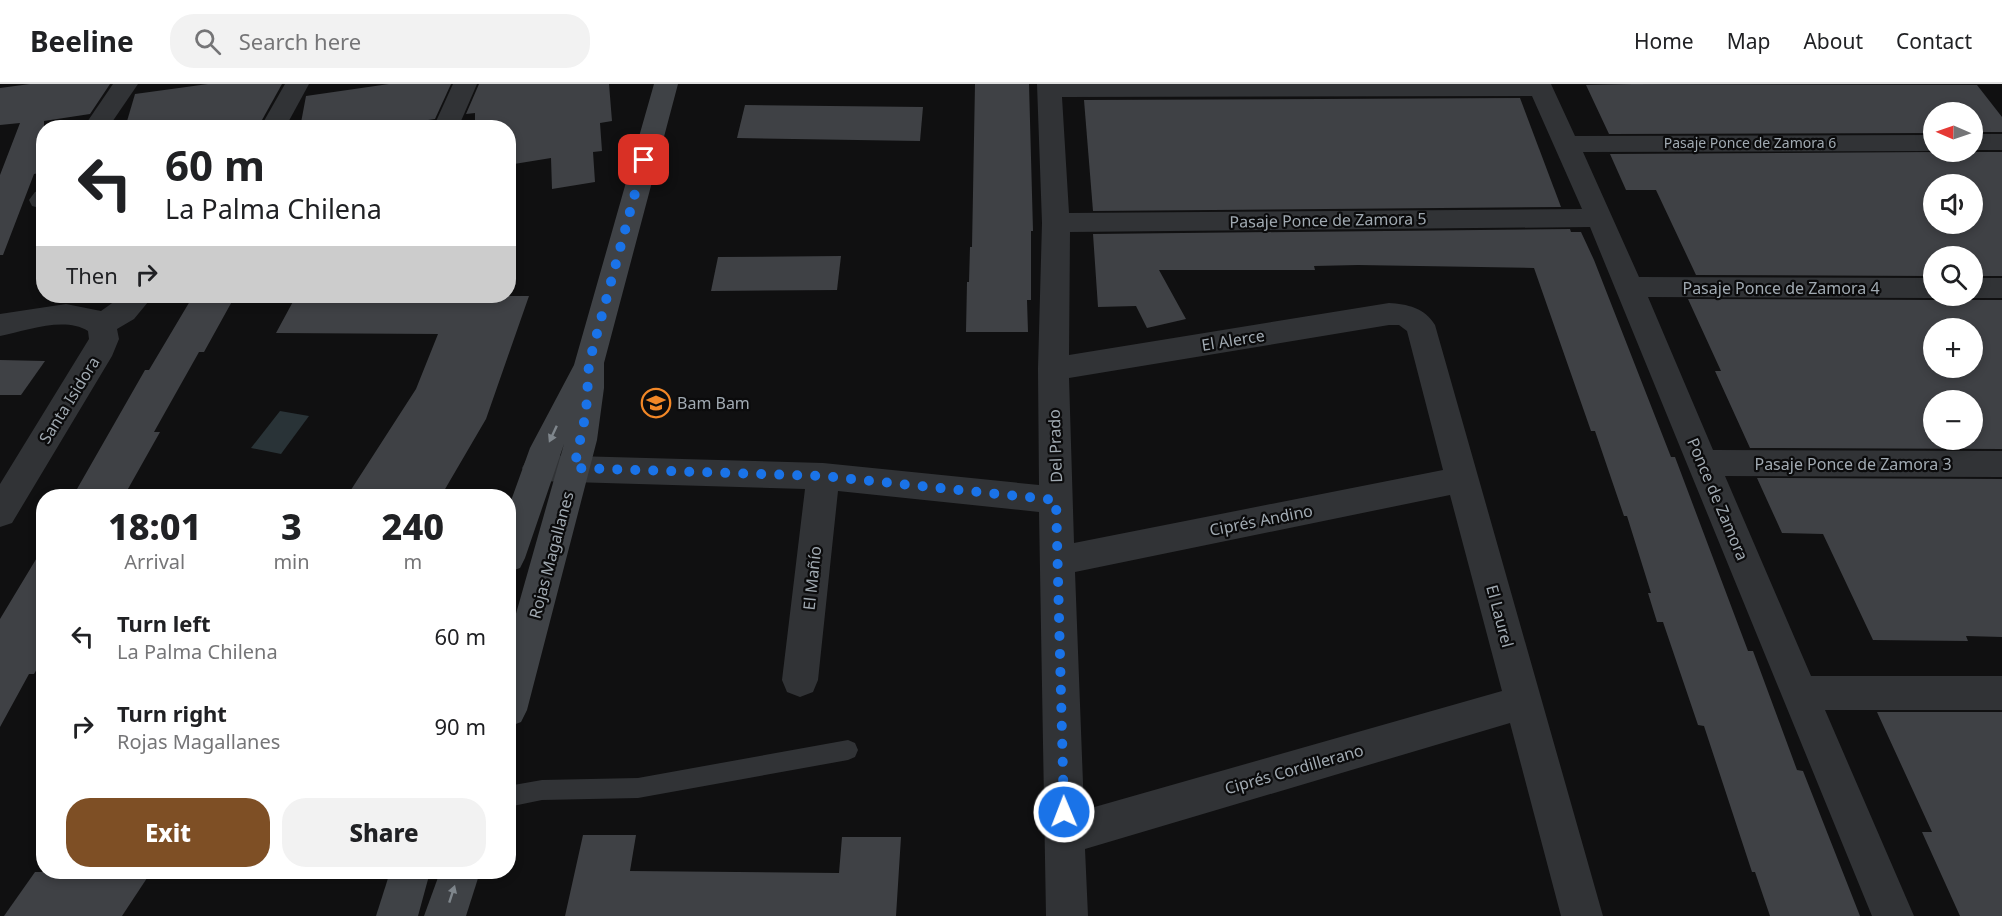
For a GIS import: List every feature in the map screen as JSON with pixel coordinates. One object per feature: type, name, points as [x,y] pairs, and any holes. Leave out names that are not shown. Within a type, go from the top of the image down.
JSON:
[{"type":"street","points":[[101,120],[126,84]]},
{"type":"street","points":[[277,120],[297,84]]},
{"type":"street","points":[[449,120],[465,84]]},
{"type":"street","points":[[1049,86],[1540,86]]},
{"type":"street","name":"Del Prado","points":[[1049,86],[1056,223],[1053,369],[1067,916]]},
{"type":"street","name":"Ponce de Zamora","points":[[1540,86],[1600,218],[1893,916]]},
{"type":"street","name":"Rojas Magallanes","points":[[516,681],[574,468],[586,413],[589,363],[663,87]]},
{"type":"street","points":[[1983,142],[2002,142]]},
{"type":"street","name":"Pasaje Ponce de Zamora 6","points":[[1566,144],[1923,143]]},
{"type":"street","name":"Pasaje Ponce de Zamora 5","points":[[1056,223],[1600,218]]},
{"type":"street","name":"Pasaje Ponce de Zamora 4","points":[[1629,287],[1923,288]]},
{"type":"street","points":[[1983,288],[2002,288]]},
{"type":"street","points":[[0,325],[72,315],[86,316],[102,325],[132,303]]},
{"type":"street","name":"El Alerce","points":[[1053,369],[1389,314],[1413,318]]},
{"type":"street","name":"El Laurel","points":[[1413,318],[1420,324],[1423,332],[1582,916]]},
{"type":"street","name":"Santa Isidora","points":[[0,513],[101,348],[104,339],[102,325]]},
{"type":"street","name":"Rojas Magallanes","points":[[516,534],[538,468],[589,363]]},
{"type":"street","name":"Pasaje Ponce de Zamora 3","points":[[1703,463],[2002,464]]},
{"type":"street","points":[[538,468],[823,476],[1056,500]]},
{"type":"street","name":"El Mañío","points":[[800,680],[823,476]]},
{"type":"street","name":"Ciprés Andino","points":[[1058,561],[1464,479]]},
{"type":"street","points":[[1799,693],[2002,693]]},
{"type":"street","name":"Ciprés Cordillerano","points":[[1065,835],[1524,702]]},
{"type":"street","points":[[397,916],[408,879]]},
{"type":"street","points":[[445,916],[458,879]]},
{"type":"lane","points":[[516,795],[542,790],[638,788],[848,750]]},
{"type":"shaded area","points":[[280,411],[309,416],[281,454],[251,448]]},
{"type":"building","points":[[30,84],[110,84],[90,114],[36,120],[36,174],[3,255],[0,255],[0,175],[20,123],[0,125],[0,88]]},
{"type":"building","points":[[208,84],[282,84],[262,120],[127,120],[135,94]]},
{"type":"building","points":[[389,84],[451,84],[435,119],[428,120],[302,120],[306,96]]},
{"type":"building","points":[[479,84],[609,84],[612,121],[600,123],[602,151],[593,152],[595,182],[552,189],[551,158],[516,164],[516,120],[475,120],[475,113],[466,114]]},
{"type":"building","points":[[975,84],[1029,84],[1033,231],[1031,231],[1031,300],[1027,300],[1028,332],[966,332],[967,282],[969,282],[970,247],[972,247]]},
{"type":"building","points":[[1586,85],[1977,85],[2002,117],[2002,132],[1983,132],[1983,102],[1923,102],[1923,133],[1609,134]]},
{"type":"building","points":[[1520,98],[1561,207],[1093,211],[1084,100]]},
{"type":"building","points":[[745,105],[923,107],[920,141],[737,138]]},
{"type":"building","points":[[1923,152],[1923,162],[1983,162],[1983,152],[2002,152],[2002,276],[1983,276],[1983,246],[1923,246],[1923,276],[1696,275],[1656,190],[1626,190],[1610,154]]},
{"type":"building","points":[[1570,229],[1571,232],[1581,232],[1594,260],[1671,457],[1675,457],[1748,651],[1753,651],[1797,770],[1803,771],[1860,916],[1770,916],[1755,872],[1752,872],[1704,726],[1698,725],[1663,622],[1657,622],[1648,593],[1651,593],[1627,516],[1624,516],[1595,431],[1591,431],[1534,268],[1358,265],[1314,266],[1315,270],[1159,270],[1186,319],[1147,328],[1136,306],[1098,307],[1093,234]]},
{"type":"building","points":[[841,256],[837,290],[711,291],[718,257]]},
{"type":"building","points":[[516,296],[529,296],[486,419],[445,489],[352,489],[416,389],[438,334],[276,333],[292,303],[516,303]]},
{"type":"building","points":[[1688,299],[1923,300],[1923,306],[1983,306],[1983,300],[2002,300],[2002,449],[1983,449],[1983,390],[1923,390],[1923,449],[1750,448],[1715,371],[1721,371]]},
{"type":"building","points":[[189,303],[231,303],[204,352],[199,352],[154,432],[160,432],[128,489],[77,489],[145,370],[149,370]]},
{"type":"building","points":[[0,360],[45,361],[21,395],[0,395]]},
{"type":"building","points":[[1757,478],[2002,479],[2002,637],[1966,636],[1968,641],[1873,640],[1823,534],[1782,533]]},
{"type":"building","points":[[36,559],[36,671],[34,674],[29,674],[0,727],[0,619]]},
{"type":"building","points":[[1877,712],[2002,712],[2002,916],[1960,916],[1922,832],[1932,832]]},
{"type":"building","points":[[583,835],[636,835],[630,871],[839,873],[842,837],[901,837],[896,916],[565,916]]},
{"type":"building","points":[[35,872],[36,879],[146,879],[122,916],[4,916]]},
{"type":"place","name":"Bam Bam","points":[[656,403]]},
{"type":"route","points":[[644,160],[589,363],[586,413],[574,468],[823,476],[1056,500],[1064,812]]}]
